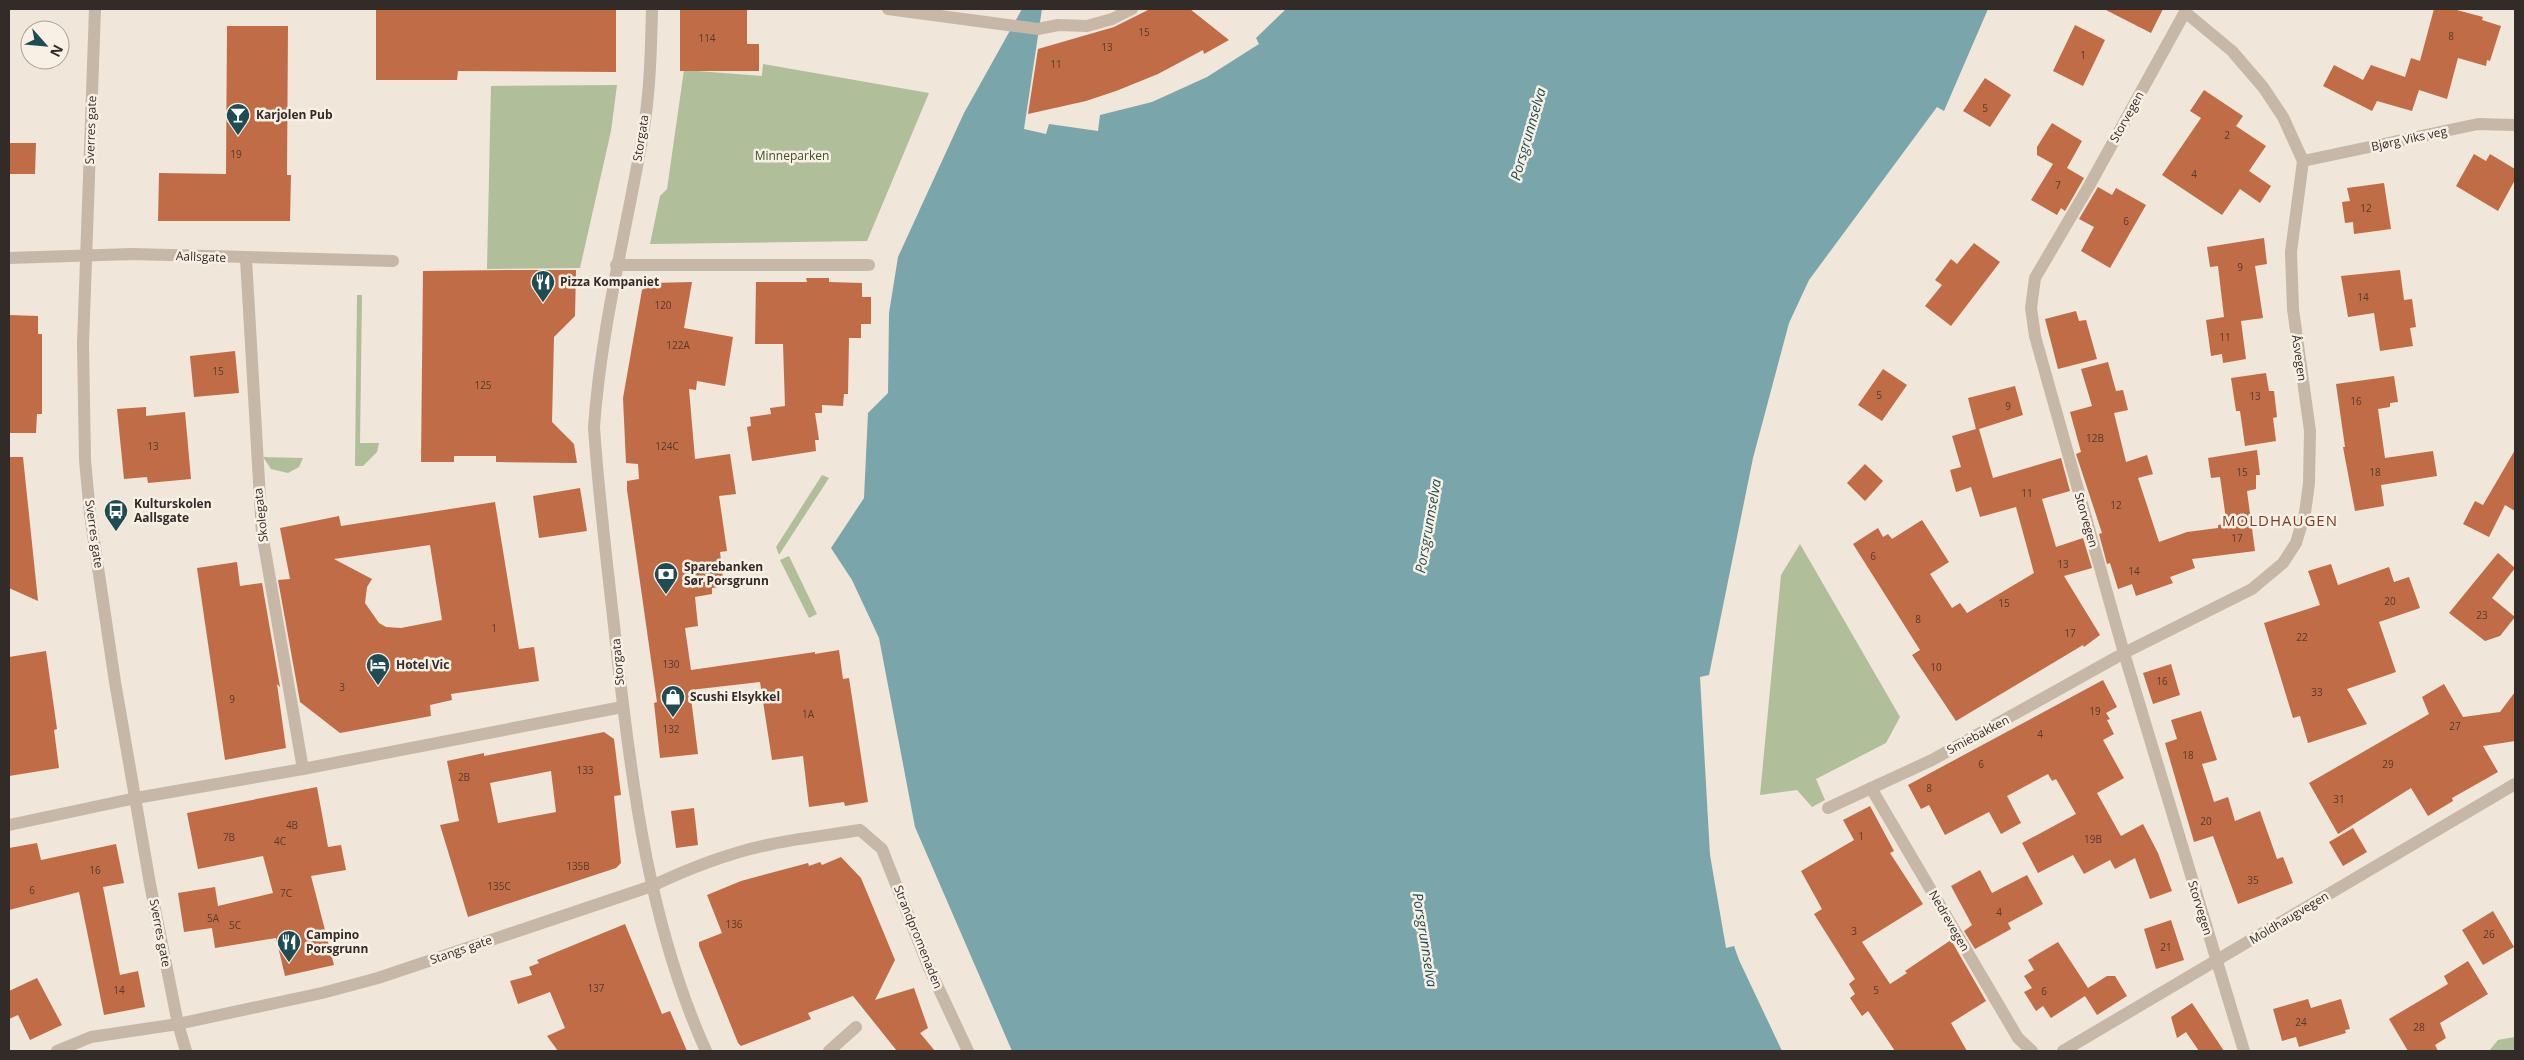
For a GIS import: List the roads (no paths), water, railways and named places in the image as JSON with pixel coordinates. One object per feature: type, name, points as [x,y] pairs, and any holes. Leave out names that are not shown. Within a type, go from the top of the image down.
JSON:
[{"type":"street","name":"Sverres gate","points":[[95,9],[83,344],[85,460],[104,603],[136,798],[178,1024],[186,1051]]},
{"type":"street","name":"Storgata","points":[[652,9],[650,60],[643,133],[616,265],[597,381],[594,427],[622,707],[652,886],[673,961],[706,1051]]},
{"type":"street","points":[[888,9],[1038,29],[1058,25],[1087,26],[1132,9]]},
{"type":"street","points":[[2185,10],[2232,51],[2263,87],[2283,117],[2303,161]]},
{"type":"street","name":"Storvegen","points":[[2185,10],[2089,186],[2035,278],[2031,308],[2035,336],[2124,653],[2244,1051]]},
{"type":"street","name":"Bjørg Viks veg","points":[[2303,161],[2478,124],[2515,125]]},
{"type":"street","name":"Åsvegen","points":[[2124,653],[2252,589],[2283,563],[2296,543],[2306,513],[2309,483],[2310,431],[2292,309],[2291,252],[2303,161]]},
{"type":"street","name":"Aallsgate","points":[[9,258],[132,254],[246,259],[392,261]]},
{"type":"street","name":"Skolegata","points":[[246,259],[262,533],[303,769]]},
{"type":"street","points":[[616,265],[869,265]]},
{"type":"street","name":"Smiebakken","points":[[1828,808],[1932,760],[2124,653]]},
{"type":"street","points":[[9,824],[136,798],[303,769],[622,707]]},
{"type":"street","name":"Moldhaugvegen","points":[[2063,1051],[2515,784]]},
{"type":"street","name":"Nedrevegen","points":[[1871,788],[2018,1038],[2032,1051]]},
{"type":"street","name":"Stangs gate","points":[[58,1051],[91,1037],[178,1024],[322,993],[378,978],[652,886],[679,873],[771,844],[860,830]]},
{"type":"street","name":"Strandpromenaden","points":[[860,830],[882,849],[929,968],[968,1051]]},
{"type":"street","points":[[829,1051],[856,1027]]},
{"type":"water","name":"Porsgrunnselva","points":[[1022,9],[1042,9],[1024,129],[1046,134],[1049,124],[1098,131],[1100,115],[1152,102],[1207,77],[1259,44],[1256,38],[1286,9],[1988,9],[1944,111],[1937,107],[1809,280],[1789,323],[1753,458],[1709,675],[1700,677],[1710,855],[1726,948],[1734,946],[1782,1051],[1012,1051],[915,827],[879,638],[852,580],[831,548],[864,498],[868,413],[888,393],[889,313],[898,257],[964,113]]},
{"type":"place","name":"Karjolen Pub","points":[[238,136]]},
{"type":"place","name":"Pizza Kompaniet","points":[[543,303]]},
{"type":"place","name":"Kulturskolen Aallsgate","points":[[116,532]]},
{"type":"place","name":"Sparebanken Sør Porsgrunn","points":[[666,595]]},
{"type":"place","name":"Hotel Vic","points":[[378,686]]},
{"type":"place","name":"Scushi Elsykkel","points":[[673,718]]},
{"type":"place","name":"Campino Porsgrunn","points":[[289,963]]},
{"type":"district","name":"MOLDHAUGEN","points":[[2280,521]]},
{"type":"park label","name":"Minneparken","points":[[792,156]]}]
